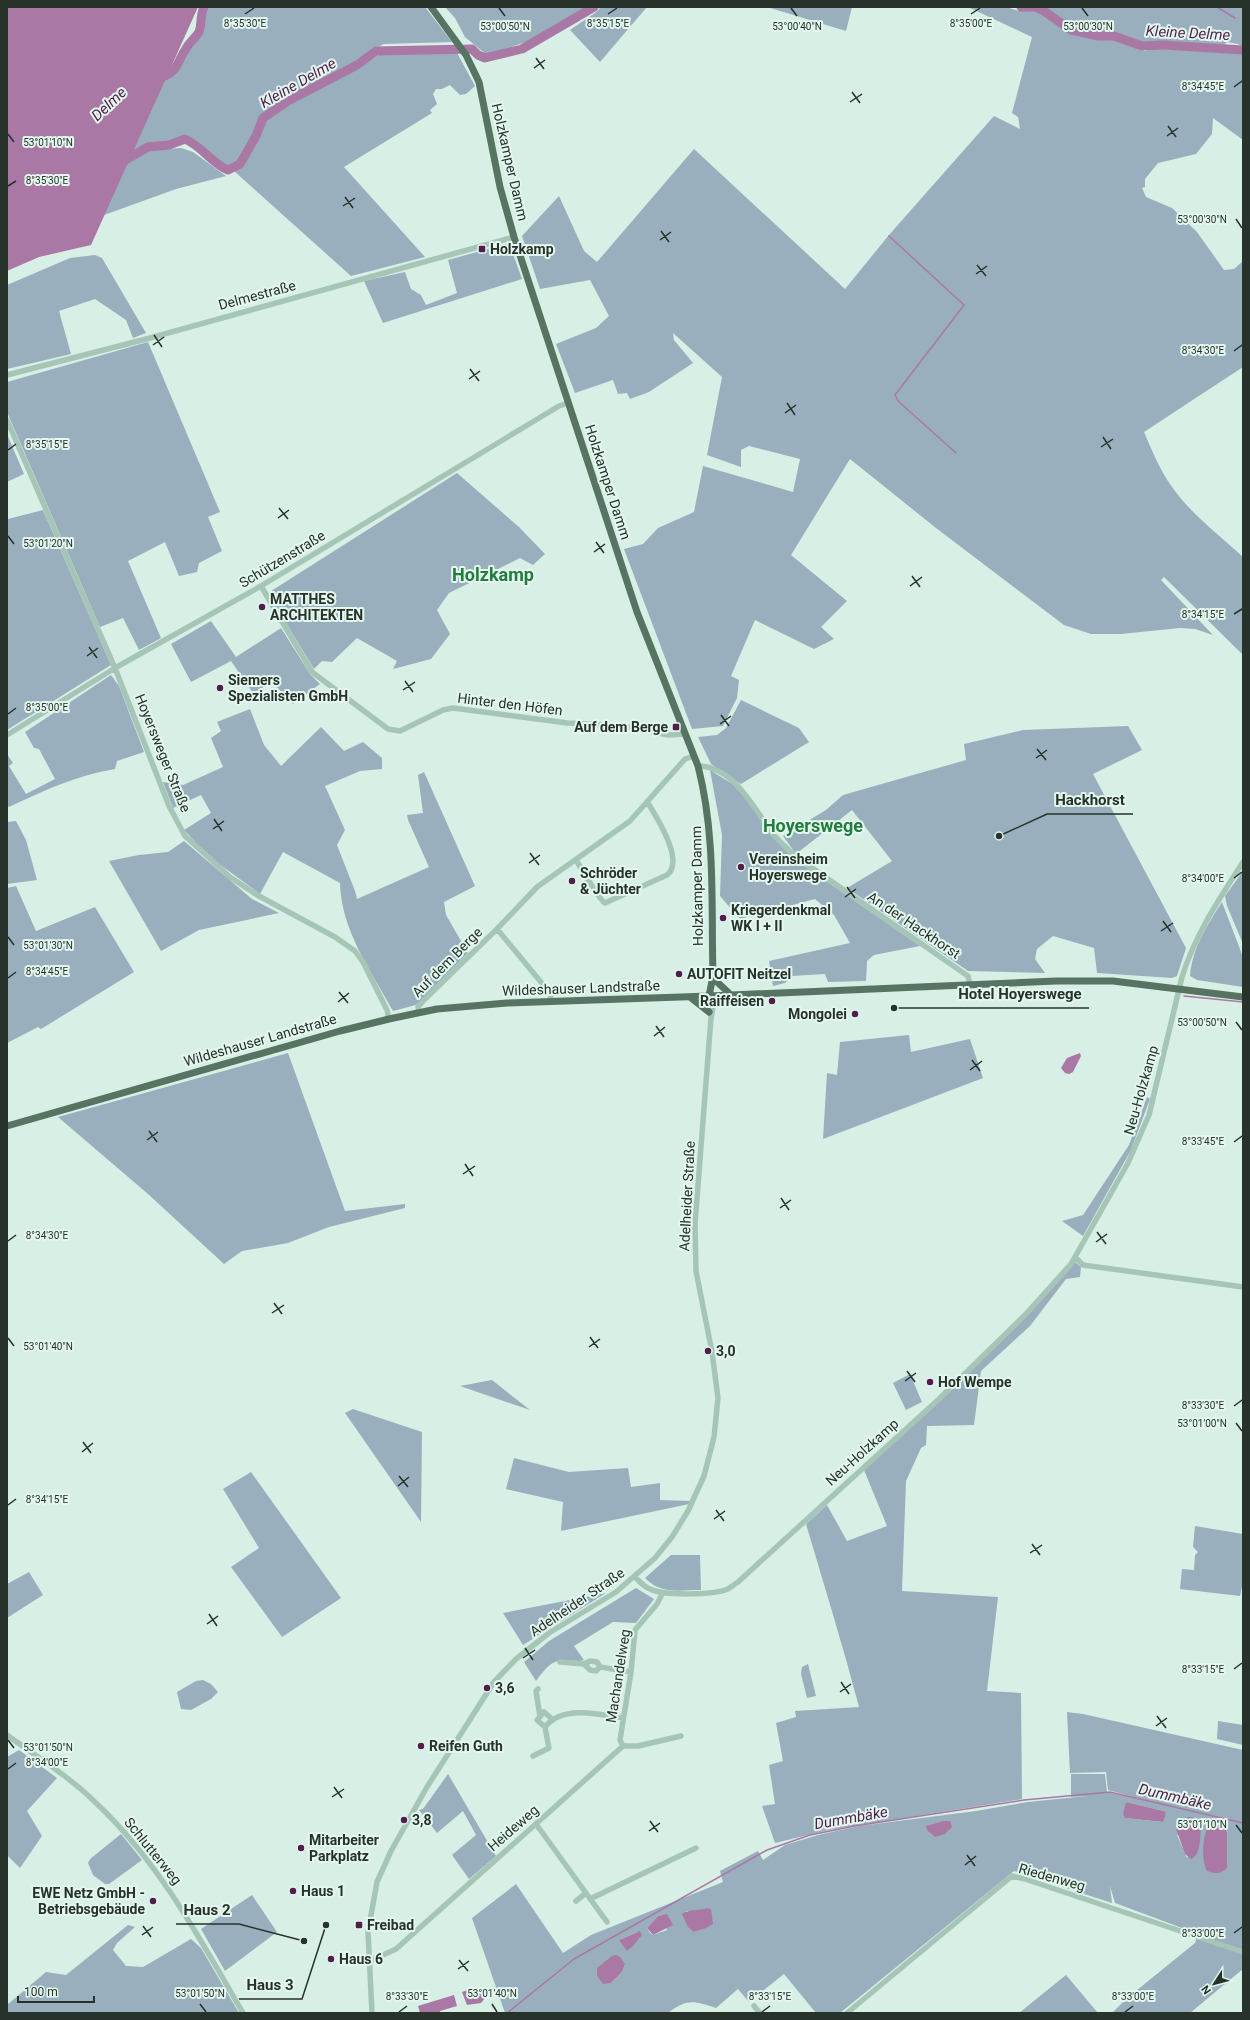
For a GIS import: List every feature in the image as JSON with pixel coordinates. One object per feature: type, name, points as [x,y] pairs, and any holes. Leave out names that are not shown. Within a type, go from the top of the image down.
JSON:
[{"type":"main road","name":"Holzkamper Damm","points":[[431,7],[456,39],[466,55],[479,82],[500,187],[514,237],[637,612],[698,766],[704,791],[712,848],[714,978],[712,996]]},
{"type":"main road","points":[[714,978],[731,995]]},
{"type":"main road","name":"Wildeshauser Landstraße","points":[[7,1126],[389,1018],[419,1012],[500,1003],[690,997],[1056,981],[1113,981],[1180,988],[1243,997]]},
{"type":"main road","points":[[690,997],[710,1015]]},
{"type":"street","name":"Delmestraße","points":[[7,375],[150,338],[514,237]]},
{"type":"street","name":"Schützenstraße","points":[[7,735],[115,668],[261,586],[568,402]]},
{"type":"street","name":"Hoyersweger Straße","points":[[7,420],[115,668],[169,806],[185,836],[230,876],[252,892],[347,944],[355,951],[364,962],[389,1018]]},
{"type":"street","name":"Hinter den Höfen","points":[[261,586],[312,672],[388,729],[400,731],[443,710],[453,708],[567,723],[623,726],[668,735],[685,734]]},
{"type":"street","name":"Auf dem Berge","points":[[419,1012],[418,1007],[423,1001],[538,887],[630,821],[648,803],[686,759],[694,756]]},
{"type":"street","name":"An der Hackhorst","points":[[698,766],[712,768],[740,787],[774,834],[795,856],[968,976],[970,985]]},
{"type":"street","points":[[576,860],[601,901],[605,903],[668,875],[674,865],[667,835],[648,803]]},
{"type":"street","name":"Neu-Holzkamp","points":[[635,1577],[649,1589],[662,1594],[717,1592],[728,1589],[747,1575],[945,1393],[1057,1282],[1076,1256],[1128,1163],[1146,1122],[1189,954],[1200,931],[1243,862]]},
{"type":"street","name":"Auf dem Berge","points":[[497,929],[550,993],[551,1001]]},
{"type":"street","name":"Adelheider Straße","points":[[372,2013],[368,1932],[370,1910],[378,1877],[426,1787],[494,1682],[516,1659],[549,1633],[616,1592],[655,1558],[672,1537],[688,1511],[704,1476],[714,1437],[718,1398],[712,1352],[696,1271],[695,1224],[712,996]]},
{"type":"street","points":[[1076,1256],[1083,1265],[1243,1287]]},
{"type":"street","name":"Machandelweg","points":[[623,1746],[620,1740],[631,1672],[635,1630],[657,1604],[662,1594]]},
{"type":"street","points":[[560,1662],[584,1664],[590,1661],[597,1662],[600,1667],[631,1672]]},
{"type":"street","points":[[538,1689],[536,1691],[540,1717]]},
{"type":"street","points":[[534,1756],[549,1748],[545,1727],[537,1720],[544,1712],[552,1719]]},
{"type":"street","points":[[545,1727],[552,1719],[586,1712],[623,1718]]},
{"type":"street","name":"Schlutterweg","points":[[7,1735],[97,1803],[148,1861],[167,1884],[243,2013]]},
{"type":"street","points":[[623,1746],[638,1746],[681,1736]]},
{"type":"street","name":"Heideweg","points":[[370,1961],[396,1949],[623,1746]]},
{"type":"street","points":[[536,1824],[607,1922]]},
{"type":"street","points":[[590,1899],[696,1848]]},
{"type":"street","name":"Riedenweg","points":[[847,2013],[1012,1876],[1025,1879],[1243,1952]]},
{"type":"street","points":[[576,1901],[586,1893]]},
{"type":"street","points":[[754,2006],[760,2013]]},
{"type":"shaded area","points":[[206,7],[425,7],[452,42],[384,44],[370,51],[355,63],[283,101],[261,116],[250,146],[239,163],[229,169],[221,165],[198,145],[184,138],[168,144],[159,142],[147,145],[130,156],[155,83],[175,73],[188,48],[201,32],[202,16]]},
{"type":"shaded area","points":[[445,7],[587,7],[535,39],[487,55],[465,37],[455,18]]},
{"type":"shaded area","points":[[601,7],[647,7],[600,62],[570,30],[595,13]]},
{"type":"shaded area","points":[[767,7],[852,7],[846,31]]},
{"type":"shaded area","points":[[968,7],[1006,7],[1019,11],[1037,11],[1070,32],[1098,39],[1112,39],[1145,51],[1151,49],[1240,51],[1243,53],[1243,140],[1213,118],[1212,134],[1196,154],[1158,163],[1145,179],[1145,187],[1142,188],[1146,197],[1172,208],[1197,232],[1224,270],[1234,269],[1243,261],[1243,367],[1144,432],[1160,467],[1180,497],[1206,524],[1243,557],[1243,655],[1164,577],[1161,580],[1213,635],[1195,629],[1180,628],[1121,634],[1091,634],[1064,625],[936,528],[850,459],[791,555],[847,601],[821,627],[834,639],[814,649],[755,620],[731,676],[739,680],[737,698],[723,726],[692,729],[624,549],[643,544],[658,528],[694,512],[703,466],[793,492],[800,459],[749,446],[741,450],[741,467],[707,455],[722,377],[673,333],[674,340],[693,363],[649,392],[630,399],[627,393],[618,394],[613,380],[575,393],[556,344],[596,328],[609,316],[590,280],[540,289],[522,236],[559,196],[584,251],[597,262],[694,149],[845,289],[889,235],[994,116],[1020,129],[1018,117],[1012,113],[1032,37]]},
{"type":"shaded area","points":[[1040,7],[1243,7],[1243,47],[1238,44],[1227,42],[1224,45],[1164,41],[1142,43],[1115,33],[1098,33],[1072,28]]},
{"type":"shaded area","points":[[386,51],[456,51],[475,86],[466,94],[460,95],[450,85],[442,89],[436,89],[433,94],[437,104],[430,110],[432,113],[344,167],[425,257],[351,276],[234,171],[252,148],[263,120]]},
{"type":"shaded area","points":[[181,148],[193,152],[226,176],[176,189],[82,223],[7,208],[83,185],[150,150]]},
{"type":"shaded area","points":[[509,243],[522,279],[383,323],[364,281],[405,272],[411,289],[421,295],[426,305],[457,293],[448,260]]},
{"type":"shaded area","points":[[95,255],[102,258],[146,333],[133,338],[126,320],[95,299],[59,311],[71,354],[7,369],[7,285],[70,258]]},
{"type":"shaded area","points":[[148,342],[220,512],[208,517],[222,551],[199,563],[197,572],[179,576],[165,542],[128,561],[161,638],[139,650],[123,618],[100,627],[7,412],[7,382]]},
{"type":"shaded area","points":[[7,434],[24,474],[7,482]]},
{"type":"shaded area","points":[[457,473],[519,527],[545,554],[533,565],[520,558],[449,593],[437,610],[450,634],[431,659],[393,669],[397,661],[357,638],[332,662],[322,661],[314,669],[268,593]]},
{"type":"shaded area","points":[[43,510],[111,665],[7,730],[7,517],[8,519]]},
{"type":"shaded area","points":[[211,621],[236,657],[281,628],[310,674],[320,684],[293,704],[272,682],[253,693],[231,661],[191,682],[171,644]]},
{"type":"shaded area","points":[[111,675],[119,686],[144,752],[117,761],[115,769],[74,779],[9,807],[7,805],[7,754],[13,763],[9,766],[26,794],[55,779],[39,749],[34,748],[25,732]]},
{"type":"shaded area","points":[[741,700],[799,728],[809,742],[741,784],[711,764],[698,737],[717,735],[726,728]]},
{"type":"shaded area","points":[[250,709],[264,745],[281,766],[321,727],[344,751],[363,742],[382,758],[382,769],[360,771],[325,786],[345,830],[337,845],[357,899],[429,867],[407,815],[423,813],[418,775],[424,772],[475,886],[444,902],[446,915],[468,953],[416,1005],[393,1011],[351,934],[342,900],[340,883],[283,852],[260,894],[207,855],[184,830],[211,813],[201,795],[173,808],[163,782],[183,785],[223,767],[211,738],[221,731],[217,722]]},
{"type":"shaded area","points":[[1128,726],[1142,750],[1093,774],[1186,948],[1177,976],[1172,978],[1097,973],[1094,948],[1053,936],[1037,949],[1035,959],[1045,973],[968,971],[847,888],[892,861],[852,810],[796,854],[783,836],[826,810],[843,795],[966,760],[964,744],[1023,730]]},
{"type":"shaded area","points":[[710,770],[739,788],[774,838],[793,858],[920,946],[874,955],[867,961],[866,981],[828,982],[825,974],[792,976],[785,983],[773,986],[769,961],[850,943],[834,915],[815,899],[740,919],[720,896],[722,835]]},
{"type":"shaded area","points":[[16,821],[26,840],[37,880],[7,884],[7,822]]},
{"type":"shaded area","points":[[184,841],[252,899],[279,913],[199,930],[161,951],[109,861],[139,855],[168,852]]},
{"type":"shaded area","points":[[1243,871],[1243,944],[1227,906],[1225,896]]},
{"type":"shaded area","points":[[16,886],[36,931],[95,907],[134,972],[41,1029],[38,1027],[7,1043],[7,888]]},
{"type":"shaded area","points":[[1222,902],[1243,957],[1243,987],[1197,980],[1190,976],[1191,966],[1197,946]]},
{"type":"shaded area","points":[[909,1035],[911,1052],[970,1039],[983,1078],[823,1139],[827,1073],[837,1075],[840,1042]]},
{"type":"shaded area","points":[[288,1053],[345,1211],[405,1204],[405,1208],[329,1227],[288,1243],[242,1251],[224,1264],[148,1194],[58,1117]]},
{"type":"shaded area","points":[[1147,1097],[1150,1099],[1131,1150],[1083,1236],[1062,1221],[1083,1215],[1129,1145]]},
{"type":"shaded area","points":[[1075,1262],[1081,1267],[1080,1277],[1066,1279],[1030,1326],[981,1371],[974,1425],[927,1426],[926,1445],[921,1448],[906,1481],[902,1591],[998,1597],[987,1691],[1021,1693],[1022,1799],[829,1830],[775,1843],[762,1806],[775,1804],[769,1765],[783,1761],[776,1723],[796,1717],[795,1711],[859,1707],[806,1524],[827,1505],[847,1541],[887,1526],[864,1470],[1026,1317]]},
{"type":"shaded area","points":[[910,1374],[922,1402],[906,1410],[893,1383]]},
{"type":"shaded area","points":[[492,1380],[530,1410],[460,1386]]},
{"type":"shaded area","points":[[353,1409],[422,1432],[421,1522],[345,1413]]},
{"type":"shaded area","points":[[514,1458],[569,1472],[628,1468],[631,1487],[660,1483],[660,1500],[690,1501],[689,1504],[561,1531],[563,1502],[506,1489]]},
{"type":"shaded area","points":[[251,1472],[341,1598],[282,1637],[231,1567],[259,1548],[223,1489]]},
{"type":"shaded area","points":[[1195,1526],[1243,1534],[1243,1581],[1240,1596],[1180,1589],[1182,1569],[1194,1570],[1195,1555],[1198,1552],[1193,1547]]},
{"type":"shaded area","points":[[671,1555],[700,1555],[701,1590],[678,1591],[664,1589],[651,1583],[645,1578]]},
{"type":"shaded area","points":[[29,1572],[43,1595],[7,1618],[7,1584]]},
{"type":"shaded area","points":[[636,1588],[654,1599],[636,1623],[613,1622],[574,1646],[584,1660],[564,1660],[554,1662],[536,1681],[524,1662],[549,1641]]},
{"type":"shaded area","points":[[606,1593],[523,1645],[503,1613]]},
{"type":"shaded area","points":[[808,1664],[816,1696],[807,1698],[801,1674],[802,1667]]},
{"type":"shaded area","points":[[203,1680],[211,1684],[218,1692],[211,1699],[191,1710],[181,1709],[177,1692],[196,1681]]},
{"type":"shaded area","points":[[1067,1712],[1083,1714],[1243,1750],[1243,1969],[1190,2013],[1112,2013],[1126,1999],[1195,1943],[1198,1934],[1115,1903],[1110,1886],[1112,1903],[1014,1871],[840,2013],[816,2013],[784,1974],[749,2002],[738,1989],[716,2008],[691,2002],[681,2005],[668,2013],[505,2013],[472,1918],[516,1884],[563,1953],[591,1935],[723,1882],[720,1871],[758,1851],[763,1860],[785,1845],[818,1835],[859,1826],[976,1811],[1028,1802],[1087,1796],[1071,1797],[1071,1774],[1105,1774],[1107,1792],[1149,1801],[1108,1790],[1106,1772],[1070,1773]],"holes":[[[1126,1802],[1164,1811],[1163,1822],[1125,1818]],[[1201,1822],[1199,1835],[1187,1858],[1177,1835]],[[1225,1828],[1227,1832],[1227,1868],[1204,1840]],[[707,1908],[704,1929],[694,1932],[686,1911],[698,1911]],[[664,1915],[667,1930],[653,1935],[647,1928],[658,1916]],[[637,1932],[640,1938],[634,1943],[619,1940]],[[625,1964],[622,1972],[611,1983],[597,1976],[597,1968]]]},
{"type":"shaded area","points":[[1218,1721],[1243,1725],[1243,1745],[1217,1739]]},
{"type":"shaded area","points":[[19,1750],[57,1778],[27,1811],[42,1836],[20,1868],[7,1855],[7,1757]]},
{"type":"shaded area","points":[[448,1774],[496,1856],[469,1879],[452,1855],[476,1835],[463,1811],[437,1833],[419,1810],[423,1809]]},
{"type":"shaded area","points":[[121,1834],[142,1860],[109,1884],[105,1884],[93,1875],[88,1863],[90,1859]]},
{"type":"shaded area","points":[[252,1895],[277,1932],[225,1971],[201,1929]]},
{"type":"shaded area","points":[[128,1925],[135,1927],[117,1943],[113,1950],[126,1966],[143,1967],[191,1939],[201,1948],[239,2013],[7,2013],[7,2005],[46,1972],[66,1975]]},
{"type":"shaded area","points":[[1066,1975],[1098,2013],[1019,2013]]},
{"type":"water","points":[[7,7],[198,7],[91,245],[39,257],[7,271]]},
{"type":"water","points":[[1080,1053],[1081,1056],[1073,1072],[1069,1074],[1065,1073],[1061,1068],[1067,1058]]},
{"type":"water","points":[[1126,1802],[1164,1811],[1166,1813],[1163,1822],[1125,1818],[1123,1814]]},
{"type":"water","points":[[1188,1817],[1195,1818],[1201,1822],[1199,1848],[1195,1857],[1191,1859],[1185,1854],[1176,1829]]},
{"type":"water","points":[[944,1821],[950,1821],[952,1827],[945,1834],[935,1837],[927,1830],[926,1826]]},
{"type":"water","points":[[1210,1824],[1220,1825],[1227,1832],[1227,1868],[1218,1873],[1207,1871],[1203,1854],[1205,1834]]},
{"type":"water","points":[[707,1908],[711,1909],[713,1924],[694,1932],[688,1927],[682,1914],[687,1911]]},
{"type":"water","points":[[667,1914],[673,1925],[653,1935],[647,1928],[658,1916]]},
{"type":"water","points":[[640,1931],[642,1935],[627,1951],[619,1940]]},
{"type":"water","points":[[616,1955],[620,1957],[625,1964],[622,1972],[611,1983],[603,1984],[597,1976],[597,1968],[612,1956]]},
{"type":"water","points":[[474,1988],[475,1992],[479,1991],[483,1993],[485,1998],[481,2003],[467,2005],[462,1992]]},
{"type":"water","points":[[454,1995],[457,2006],[440,2011],[440,2013],[420,2013],[418,2006]]},
{"type":"waterway","name":"Delme","points":[[156,80],[170,73],[176,67],[188,45],[199,32],[204,7]]},
{"type":"waterway","name":"Kleine Delme","points":[[120,163],[148,147],[169,145],[185,139],[197,146],[217,164],[228,170],[240,164],[256,136],[263,118],[288,101],[357,65],[376,51],[472,49],[478,55],[485,58],[522,49],[594,7]]},
{"type":"waterway","name":"Kleine Delme","points":[[1021,7],[1035,7],[1044,11],[1071,30],[1099,36],[1114,36],[1142,46],[1163,45],[1243,50]]},
{"type":"waterway","points":[[1217,7],[1235,18]]},
{"type":"waterway","points":[[889,236],[964,305],[895,395],[898,401],[956,453]]},
{"type":"waterway","points":[[1184,996],[1243,1002]]},
{"type":"waterway","name":"Dummbäke","points":[[507,2013],[574,1959],[767,1850],[810,1835],[855,1826],[1024,1800],[1110,1792],[1243,1823]]},
{"type":"place","name":"Holzkamp","points":[[482,249]]},
{"type":"place","name":"MATTHES ARCHITEKTEN","points":[[262,607]]},
{"type":"place","name":"Siemers Spezialisten GmbH","points":[[220,688]]},
{"type":"place","name":"Auf dem Berge","points":[[676,727]]},
{"type":"place","name":"Hackhorst","points":[[999,836]]},
{"type":"place","name":"Vereinsheim Hoyerswege","points":[[741,867]]},
{"type":"place","name":"Schröder & Jüchter","points":[[572,881]]},
{"type":"place","name":"Kriegerdenkmal WK I + II","points":[[723,918]]},
{"type":"place","name":"AUTOFIT Neitzel","points":[[679,974]]},
{"type":"place","name":"Raiffeisen","points":[[772,1001]]},
{"type":"place","name":"Hotel Hoyerswege","points":[[894,1008]]},
{"type":"place","name":"Mongolei","points":[[855,1014]]},
{"type":"place","name":"3,0","points":[[708,1351]]},
{"type":"place","name":"Hof Wempe","points":[[930,1382]]},
{"type":"place","name":"3,6","points":[[487,1688]]},
{"type":"place","name":"Reifen Guth","points":[[421,1746]]},
{"type":"place","name":"3,8","points":[[404,1820]]},
{"type":"place","name":"Mitarbeiter Parkplatz","points":[[301,1848]]},
{"type":"place","name":"Haus 1","points":[[293,1891]]},
{"type":"place","name":"EWE Netz GmbH - Betriebsgebäude","points":[[153,1901]]},
{"type":"place","name":"Haus 3","points":[[326,1925]]},
{"type":"place","name":"Freibad","points":[[359,1925]]},
{"type":"place","name":"Haus 2","points":[[304,1941]]},
{"type":"place","name":"Haus 6","points":[[331,1959]]},
{"type":"district","name":"Holzkamp","points":[[493,574]]},
{"type":"district","name":"Hoyerswege","points":[[813,825]]}]
